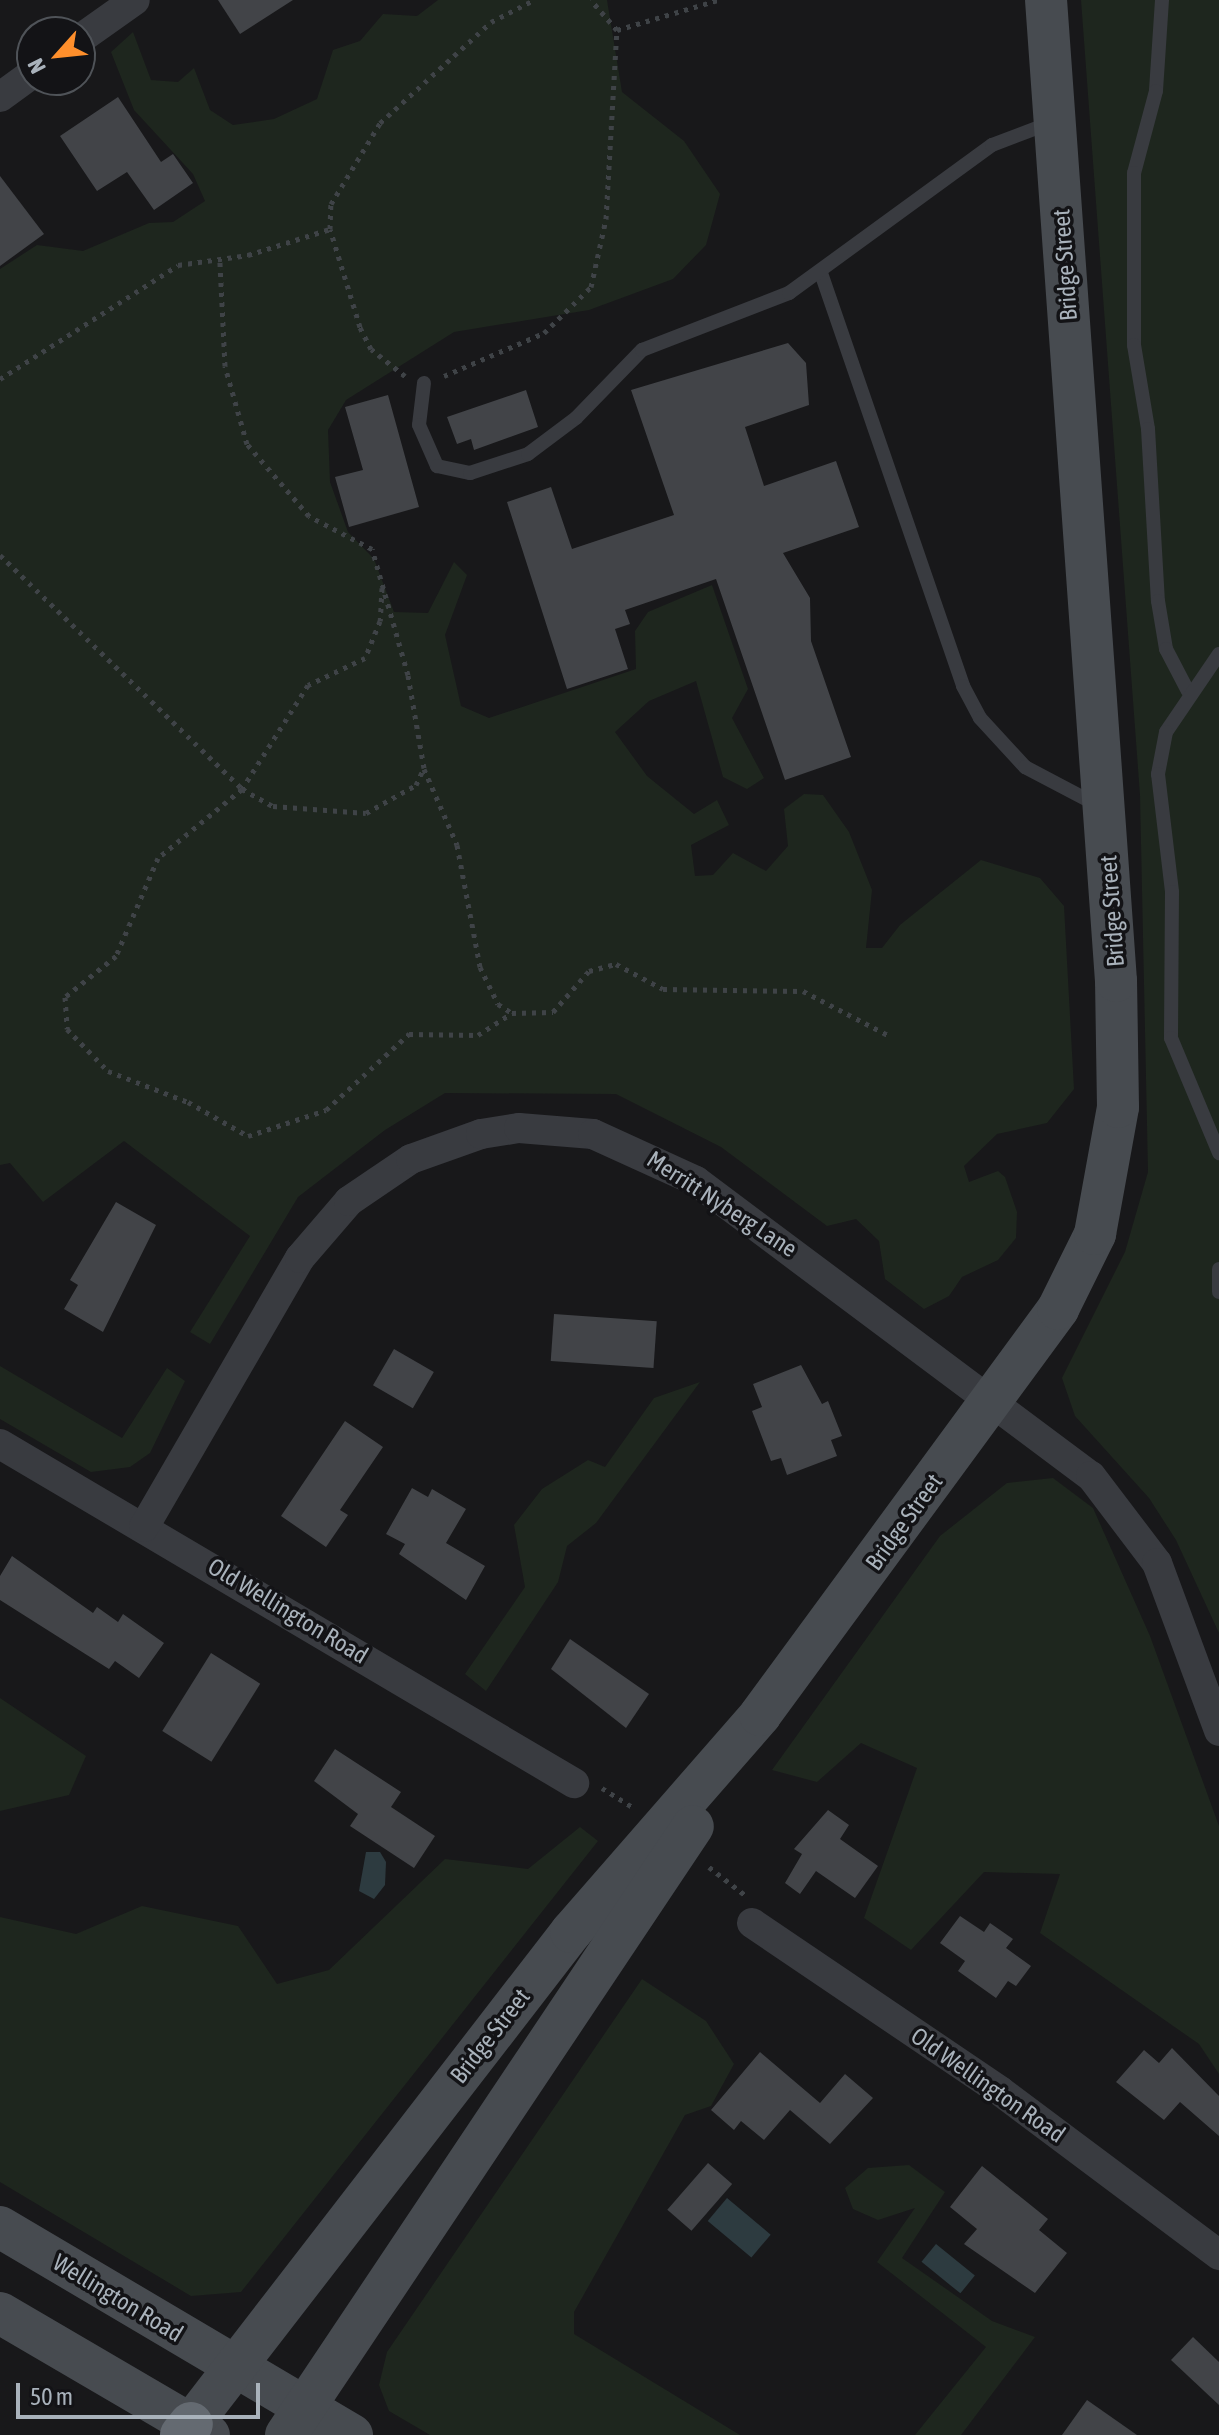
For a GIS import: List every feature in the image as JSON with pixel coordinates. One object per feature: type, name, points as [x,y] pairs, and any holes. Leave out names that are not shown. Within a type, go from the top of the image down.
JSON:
[{"type":"street","points":[[96,28],[135,0]]},
{"type":"street","name":"Bridge Street","points":[[296,2421],[611,1954],[760,1715],[1078,1275],[1107,1193],[1119,1051],[1105,809],[1046,0]]},
{"type":"street","name":"Merritt Nyberg Lane","points":[[144,1527],[323,1228],[411,1159],[519,1128],[593,1134],[663,1162],[991,1398],[1091,1476],[1126,1514],[1172,1594],[1219,1731]]},
{"type":"street","name":"Old Wellington Road","points":[[0,1444],[574,1783]]},
{"type":"street","name":"Bridge Street","points":[[194,2431],[236,2369],[571,1932],[760,1715]]},
{"type":"street","name":"Old Wellington Road","points":[[752,1923],[1000,2091],[1219,2255]]},
{"type":"street","name":"Wellington Road","points":[[0,2227],[236,2369]]},
{"type":"street","points":[[0,2313],[194,2431]]},
{"type":"street","points":[[236,2369],[296,2421],[352,2435]]},
{"type":"lane","points":[[1162,0],[1156,91],[1134,173],[1134,345],[1148,429],[1158,601],[1166,649],[1188,691]]},
{"type":"lane","points":[[424,383],[419,425],[429,452],[449,473],[470,473],[552,440],[642,350],[763,306],[821,273],[992,145],[1054,121]]},
{"type":"lane","points":[[821,273],[963,686],[980,718],[1025,767],[1105,809]]},
{"type":"lane","points":[[1219,654],[1188,691],[1166,732],[1158,774],[1172,892],[1171,1038],[1219,1153]]},
{"type":"lane","points":[[1219,1269],[1219,1292]]},
{"type":"path","points":[[534,0],[491,22],[380,123],[340,179],[330,229],[371,349],[401,375],[424,383],[534,339],[591,287],[606,219],[617,30],[591,0]]},
{"type":"path","points":[[617,30],[718,0]]},
{"type":"path","points":[[0,379],[178,265],[220,262],[330,229]]},
{"type":"path","points":[[220,262],[225,366],[247,444],[309,516],[372,549],[383,583],[424,768],[457,845],[480,967],[498,1004],[512,1013]]},
{"type":"path","points":[[0,555],[242,789],[273,806],[366,813],[401,798],[424,768]]},
{"type":"path","points":[[383,583],[380,621],[365,658],[294,699],[242,789],[158,858],[116,956],[65,997],[67,1029],[82,1051],[225,1128],[269,1135],[326,1110],[409,1034],[478,1035],[512,1013],[553,1012],[589,971],[616,964],[663,989],[803,991],[888,1035]]},
{"type":"path","points":[[574,1783],[600,1787],[637,1810]]},
{"type":"path","points":[[703,1863],[746,1895],[752,1923]]},
{"type":"shaded area","points":[[438,0],[607,0],[622,92],[684,141],[720,194],[706,245],[673,279],[589,310],[454,332],[346,400],[328,430],[330,482],[348,532],[374,559],[394,612],[428,613],[454,562],[467,575],[445,635],[461,706],[489,718],[636,669],[635,631],[648,612],[712,585],[748,689],[732,718],[764,778],[747,789],[723,777],[696,681],[649,701],[615,732],[647,776],[694,814],[717,800],[729,825],[691,845],[695,876],[713,875],[733,853],[766,871],[788,846],[784,809],[804,794],[823,795],[849,832],[872,890],[866,948],[882,948],[900,925],[981,860],[1040,878],[1064,906],[1074,1089],[1047,1123],[997,1134],[964,1166],[969,1182],[998,1171],[1005,1177],[1017,1212],[1016,1238],[998,1260],[962,1277],[949,1296],[924,1309],[885,1279],[879,1241],[856,1219],[827,1226],[721,1147],[616,1094],[445,1093],[385,1130],[298,1197],[210,1344],[190,1332],[250,1236],[124,1141],[43,1202],[10,1163],[0,1165],[0,269],[37,245],[83,251],[149,223],[173,222],[205,201],[193,174],[134,110],[111,52],[133,32],[151,80],[178,82],[194,68],[210,110],[233,125],[274,119],[317,99],[333,50],[360,41],[383,14],[417,16]]},
{"type":"shaded area","points":[[1081,0],[1219,0],[1219,1633],[1176,1540],[1149,1498],[1075,1416],[1062,1378],[1125,1252],[1148,1172],[1140,795]]},
{"type":"shaded area","points":[[0,1366],[122,1438],[167,1368],[185,1381],[150,1453],[130,1467],[91,1472],[0,1419]]},
{"type":"shaded area","points":[[700,1382],[596,1523],[567,1546],[558,1582],[486,1691],[465,1674],[525,1587],[514,1525],[542,1489],[588,1460],[605,1467],[654,1398]]},
{"type":"shaded area","points":[[1053,1478],[1093,1508],[1150,1636],[1219,1826],[1219,2074],[1199,2044],[1040,1933],[1060,1874],[984,1872],[911,1950],[864,1918],[917,1768],[861,1743],[817,1782],[772,1770],[940,1536],[1007,1483]]},
{"type":"shaded area","points":[[0,1698],[86,1756],[69,1795],[0,1811]]},
{"type":"shaded area","points":[[580,1827],[598,1841],[241,2292],[191,2296],[0,2182],[0,1917],[76,1934],[142,1906],[238,1926],[277,1984],[329,1970],[445,1859],[528,1869]]},
{"type":"shaded area","points":[[366,1852],[380,1852],[386,1862],[385,1885],[374,1899],[359,1891]]},
{"type":"shaded area","points":[[642,1979],[706,2021],[734,2064],[711,2106],[685,2115],[574,2312],[574,2334],[740,2435],[430,2435],[389,2411],[379,2385],[387,2352]]},
{"type":"shaded area","points":[[909,2165],[945,2192],[902,2258],[992,2321],[1035,2337],[961,2435],[915,2435],[986,2347],[877,2262],[915,2208],[878,2220],[853,2209],[845,2188],[868,2168]]},
{"type":"shaded area","points":[[727,2198],[771,2235],[751,2258],[708,2221]]},
{"type":"shaded area","points":[[936,2244],[975,2275],[960,2293],[922,2262]]},
{"type":"building","points":[[218,0],[293,0],[240,34]]},
{"type":"building","points":[[118,97],[161,162],[173,154],[193,183],[154,210],[127,172],[97,191],[60,136]]},
{"type":"building","points":[[0,176],[44,234],[0,266]]},
{"type":"building","points":[[788,343],[806,363],[809,405],[745,427],[764,486],[836,461],[859,527],[783,553],[810,598],[811,641],[851,757],[785,780],[716,579],[625,610],[630,624],[615,629],[628,669],[567,689],[507,502],[551,487],[572,549],[674,515],[631,390]]},
{"type":"building","points":[[526,390],[538,427],[474,450],[471,439],[457,444],[447,417]]},
{"type":"building","points":[[388,395],[419,507],[349,527],[335,477],[363,470],[345,407]]},
{"type":"building","points":[[116,1202],[156,1225],[103,1332],[64,1309],[78,1285],[70,1280]]},
{"type":"building","points":[[554,1314],[657,1321],[653,1368],[551,1361]]},
{"type":"building","points":[[394,1349],[434,1372],[413,1408],[373,1385]]},
{"type":"building","points":[[801,1365],[822,1404],[828,1401],[842,1436],[831,1440],[837,1456],[787,1475],[781,1458],[771,1461],[752,1411],[762,1407],[753,1384]]},
{"type":"building","points":[[345,1421],[383,1447],[340,1510],[348,1515],[326,1547],[281,1516]]},
{"type":"building","points":[[412,1488],[428,1497],[432,1489],[466,1509],[446,1543],[485,1566],[466,1600],[399,1554],[405,1544],[386,1534]]},
{"type":"building","points":[[12,1556],[93,1613],[97,1607],[118,1622],[123,1614],[164,1643],[139,1678],[115,1661],[109,1669],[0,1600],[0,1576]]},
{"type":"building","points":[[570,1639],[649,1694],[626,1728],[551,1669]]},
{"type":"building","points":[[211,1653],[260,1684],[211,1762],[162,1731]]},
{"type":"building","points":[[335,1749],[401,1792],[391,1807],[435,1836],[414,1868],[350,1826],[358,1814],[314,1781]]},
{"type":"building","points":[[828,1810],[849,1825],[840,1839],[878,1866],[855,1898],[816,1871],[800,1894],[785,1883],[802,1854],[794,1849]]},
{"type":"building","points":[[960,1916],[984,1932],[990,1923],[1013,1939],[1006,1948],[1031,1966],[1016,1986],[1008,1981],[996,1998],[958,1971],[965,1961],[940,1943]]},
{"type":"building","points":[[1172,2048],[1219,2096],[1219,2136],[1180,2102],[1164,2120],[1116,2082],[1144,2050],[1159,2063]]},
{"type":"building","points":[[760,2052],[820,2103],[845,2074],[873,2098],[830,2144],[790,2110],[764,2140],[741,2121],[734,2130],[711,2110]]},
{"type":"building","points":[[708,2163],[732,2184],[691,2231],[667,2210]]},
{"type":"building","points":[[982,2166],[1048,2219],[1039,2230],[1067,2253],[1035,2293],[964,2244],[977,2229],[950,2207]]},
{"type":"building","points":[[1193,2337],[1219,2362],[1219,2405],[1171,2360]]},
{"type":"building","points":[[1087,2400],[1137,2435],[1062,2435]]}]
